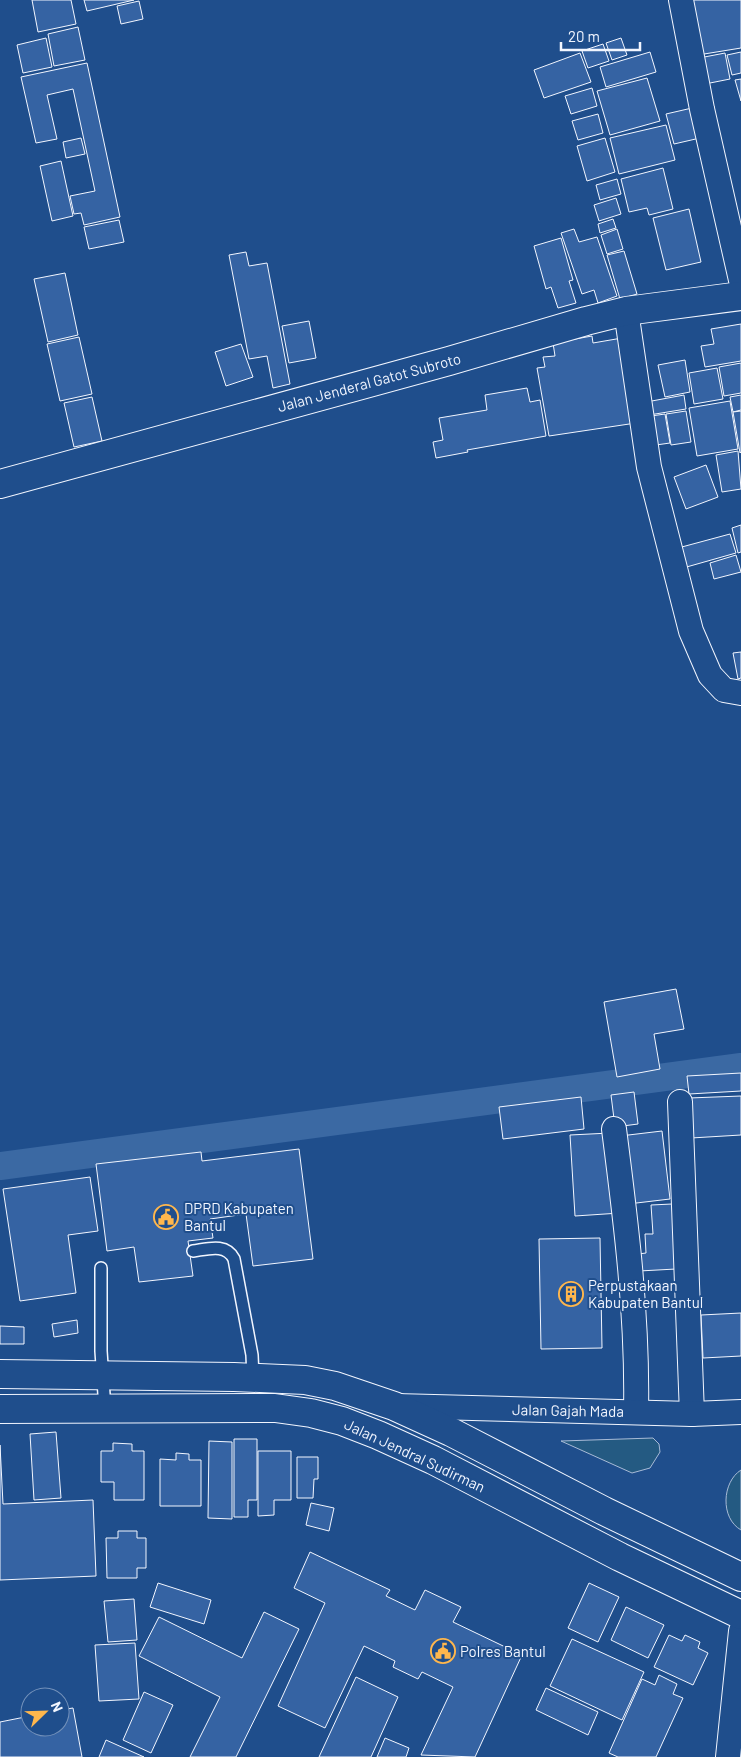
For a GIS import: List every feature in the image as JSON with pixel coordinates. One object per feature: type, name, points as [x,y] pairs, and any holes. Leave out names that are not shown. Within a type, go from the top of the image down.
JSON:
[{"type":"main road","name":"Jalan Jenderal Gatot Subroto","points":[[0,484],[626,310],[741,296]]},
{"type":"main road","name":"Jalan Jendral Sudirman","points":[[0,1374],[253,1378],[305,1380],[335,1386],[394,1406],[452,1432],[597,1526],[741,1615]]},
{"type":"main road","name":"Jalan Jendral Sudirman","points":[[0,1409],[275,1408],[311,1413],[342,1421],[597,1526],[741,1577]]},
{"type":"street","points":[[681,0],[702,109],[741,280]]},
{"type":"street","points":[[626,310],[649,467],[691,631],[710,675],[724,690],[741,693]]},
{"type":"street","points":[[680,1102],[692,1414]]},
{"type":"street","points":[[614,1129],[626,1219],[637,1379],[636,1412]]},
{"type":"street","name":"Jalan Gajah Mada","points":[[394,1406],[692,1414],[741,1412]]},
{"type":"street","points":[[728,1757],[741,1630]]},
{"type":"lane","points":[[193,1251],[225,1248],[231,1252],[249,1336],[253,1378]]},
{"type":"lane","points":[[101,1268],[105,1409]]},
{"type":"shaded area","points":[[653,1438],[659,1444],[660,1452],[650,1468],[632,1473],[561,1441]]},
{"type":"shaded area","points":[[741,1470],[741,1530],[729,1517],[726,1500],[730,1483]]},
{"type":"building","points":[[32,0],[71,0],[76,24],[38,32]]},
{"type":"building","points":[[84,0],[134,0],[87,11]]},
{"type":"building","points":[[689,0],[741,0],[741,48],[698,55]]},
{"type":"building","points":[[139,1],[143,19],[121,24],[117,6]]},
{"type":"building","points":[[78,27],[85,60],[54,66],[48,34]]},
{"type":"building","points":[[46,38],[52,67],[23,73],[17,45]]},
{"type":"building","points":[[621,38],[627,55],[612,60],[606,43]]},
{"type":"building","points":[[603,44],[609,61],[588,68],[582,51]]},
{"type":"building","points":[[650,52],[656,72],[606,87],[600,67]]},
{"type":"building","points":[[741,52],[741,73],[732,75],[727,55]]},
{"type":"building","points":[[580,53],[591,82],[544,98],[534,70]]},
{"type":"building","points":[[725,53],[730,79],[700,85],[694,59]]},
{"type":"building","points":[[87,63],[120,217],[84,225],[81,213],[74,214],[70,196],[95,191],[73,89],[47,95],[57,139],[36,143],[21,77]]},
{"type":"building","points":[[647,78],[660,121],[610,135],[597,91]]},
{"type":"building","points":[[741,79],[741,101],[735,80]]},
{"type":"building","points":[[592,88],[597,106],[571,114],[565,96]]},
{"type":"building","points":[[692,108],[700,138],[674,144],[666,114]]},
{"type":"building","points":[[598,114],[603,133],[578,140],[572,121]]},
{"type":"building","points":[[666,125],[675,160],[619,174],[610,138]]},
{"type":"building","points":[[81,138],[85,154],[66,158],[63,142]]},
{"type":"building","points":[[605,138],[615,172],[587,181],[577,146]]},
{"type":"building","points":[[61,161],[73,216],[52,221],[40,166]]},
{"type":"building","points":[[663,168],[673,209],[649,215],[647,208],[629,212],[621,179]]},
{"type":"building","points":[[617,179],[621,194],[600,200],[596,185]]},
{"type":"building","points":[[616,198],[621,214],[599,221],[594,205]]},
{"type":"building","points":[[689,209],[701,262],[666,270],[653,218]]},
{"type":"building","points":[[613,219],[616,228],[600,233],[598,224]]},
{"type":"building","points":[[119,220],[124,242],[89,249],[84,227]]},
{"type":"building","points":[[574,229],[579,242],[597,237],[617,296],[598,303],[594,290],[582,294],[561,233]]},
{"type":"building","points":[[617,229],[623,249],[607,254],[601,235]]},
{"type":"building","points":[[561,238],[573,280],[569,281],[576,303],[558,308],[551,287],[546,289],[534,246]]},
{"type":"building","points":[[624,251],[637,294],[620,299],[607,255]]},
{"type":"building","points":[[246,252],[249,266],[267,263],[290,384],[273,388],[267,356],[249,359],[229,255]]},
{"type":"building","points":[[65,273],[78,335],[48,342],[34,279]]},
{"type":"building","points":[[309,321],[316,358],[289,363],[282,326]]},
{"type":"building","points":[[741,324],[741,361],[705,367],[701,346],[714,344],[711,329]]},
{"type":"building","points":[[592,336],[593,343],[622,338],[636,423],[549,436],[537,368],[545,367],[543,357],[555,356],[553,343]]},
{"type":"building","points":[[79,337],[92,394],[60,401],[47,344]]},
{"type":"building","points":[[241,344],[253,377],[226,386],[215,352]]},
{"type":"building","points":[[685,360],[690,392],[665,397],[658,365]]},
{"type":"building","points":[[741,363],[741,393],[724,396],[719,367]]},
{"type":"building","points":[[717,368],[723,399],[694,404],[689,373]]},
{"type":"building","points":[[527,388],[530,402],[540,400],[546,436],[467,450],[468,452],[436,458],[433,442],[443,440],[439,418],[487,410],[485,395]]},
{"type":"building","points":[[684,395],[686,409],[643,416],[641,403]]},
{"type":"building","points":[[741,395],[741,410],[733,412],[730,397]]},
{"type":"building","points":[[92,397],[102,441],[74,447],[64,403]]},
{"type":"building","points":[[730,401],[738,449],[697,456],[689,408]]},
{"type":"building","points":[[686,411],[691,442],[671,445],[666,414]]},
{"type":"building","points":[[741,411],[741,452],[740,453],[733,412]]},
{"type":"building","points":[[665,414],[670,443],[649,446],[644,417]]},
{"type":"building","points":[[738,451],[741,489],[722,492],[716,455]]},
{"type":"building","points":[[706,465],[718,497],[686,509],[674,477]]},
{"type":"building","points":[[741,525],[741,552],[738,553],[732,528]]},
{"type":"building","points":[[730,534],[736,553],[683,568],[678,548]]},
{"type":"building","points":[[736,555],[741,572],[714,579],[710,563]]},
{"type":"building","points":[[741,652],[741,678],[738,679],[733,653]]},
{"type":"building","points":[[676,989],[684,1029],[654,1034],[660,1069],[617,1077],[604,1002]]},
{"type":"building","points":[[741,1073],[741,1091],[689,1094],[687,1076]]},
{"type":"building","points":[[634,1092],[638,1124],[615,1127],[611,1095]]},
{"type":"building","points":[[741,1096],[741,1135],[691,1138],[689,1098]]},
{"type":"building","points":[[581,1097],[584,1129],[503,1139],[499,1107]]},
{"type":"building","points":[[662,1131],[670,1199],[628,1204],[620,1136]]},
{"type":"building","points":[[610,1133],[620,1213],[575,1216],[570,1135]]},
{"type":"building","name":"DPRD Kabupaten Bantul","points":[[299,1149],[313,1259],[253,1266],[246,1214],[210,1219],[213,1238],[188,1241],[193,1276],[139,1282],[134,1247],[107,1251],[96,1164],[201,1152],[202,1161]]},
{"type":"building","points":[[90,1177],[98,1231],[68,1235],[76,1293],[20,1301],[3,1189]]},
{"type":"building","points":[[672,1204],[676,1269],[639,1271],[638,1254],[646,1253],[645,1234],[653,1234],[651,1205]]},
{"type":"building","name":"Perpustakaan Kabupaten Bantul","points":[[600,1238],[602,1348],[541,1349],[539,1239]]},
{"type":"building","points":[[741,1313],[741,1356],[703,1358],[701,1315]]},
{"type":"building","points":[[77,1320],[78,1333],[54,1337],[52,1324]]},
{"type":"building","points":[[0,1326],[24,1327],[24,1344],[0,1344]]},
{"type":"building","points":[[56,1432],[61,1498],[34,1500],[30,1434]]},
{"type":"building","points":[[234,1439],[257,1439],[257,1500],[248,1500],[248,1517],[234,1517]]},
{"type":"building","points":[[209,1441],[232,1442],[232,1519],[208,1518]]},
{"type":"building","points":[[113,1443],[132,1444],[132,1451],[144,1451],[144,1500],[114,1500],[114,1482],[101,1482],[101,1451],[113,1451]]},
{"type":"building","points":[[0,1445],[3,1504],[93,1500],[96,1576],[0,1580]]},
{"type":"building","points":[[258,1451],[291,1451],[291,1500],[274,1500],[274,1515],[258,1516]]},
{"type":"building","points":[[176,1453],[189,1454],[189,1460],[201,1460],[201,1506],[160,1506],[160,1459],[176,1460]]},
{"type":"building","points":[[297,1457],[318,1457],[318,1479],[314,1479],[313,1498],[297,1498]]},
{"type":"building","points":[[311,1503],[334,1508],[329,1531],[306,1525]]},
{"type":"building","points":[[118,1531],[137,1531],[137,1538],[146,1538],[146,1568],[137,1568],[137,1578],[107,1578],[106,1538],[118,1538]]},
{"type":"building","name":"Polres Bantul","points":[[310,1552],[390,1590],[386,1596],[415,1610],[425,1590],[461,1607],[453,1622],[522,1655],[475,1757],[421,1755],[453,1687],[422,1672],[418,1679],[393,1667],[395,1661],[364,1646],[325,1728],[278,1706],[325,1603],[294,1588]]},
{"type":"building","points":[[158,1583],[211,1600],[204,1624],[150,1607]]},
{"type":"building","points":[[589,1583],[619,1597],[598,1642],[568,1628]]},
{"type":"building","points":[[134,1599],[137,1640],[108,1642],[104,1601]]},
{"type":"building","points":[[626,1607],[664,1625],[648,1658],[611,1640]]},
{"type":"building","points":[[264,1612],[299,1629],[236,1757],[190,1757],[220,1697],[139,1656],[159,1617],[242,1658]]},
{"type":"building","points":[[669,1635],[682,1641],[685,1635],[700,1642],[698,1648],[708,1653],[693,1685],[654,1667]]},
{"type":"building","points":[[572,1639],[644,1672],[622,1720],[550,1686]]},
{"type":"building","points":[[135,1643],[139,1699],[99,1701],[95,1645]]},
{"type":"building","points":[[659,1675],[677,1684],[673,1694],[683,1698],[656,1757],[618,1757],[609,1753],[642,1679],[655,1685]]},
{"type":"building","points":[[356,1677],[398,1697],[371,1757],[319,1757]]},
{"type":"building","points":[[546,1688],[598,1712],[588,1735],[536,1710]]},
{"type":"building","points":[[144,1692],[173,1705],[151,1753],[123,1740]]},
{"type":"building","points":[[70,1708],[73,1708],[82,1757],[0,1757],[0,1722],[20,1718],[20,1737],[70,1737]]},
{"type":"building","points":[[385,1738],[409,1748],[406,1757],[377,1757]]},
{"type":"building","points":[[106,1740],[144,1757],[99,1757]]},
{"type":"waterway","points":[[0,1166],[741,1067]]},
{"type":"place","name":"DPRD Kabupaten Bantul","points":[[166,1217]]},
{"type":"place","name":"Perpustakaan Kabupaten Bantul","points":[[571,1294]]},
{"type":"place","name":"Polres Bantul","points":[[443,1651]]}]
